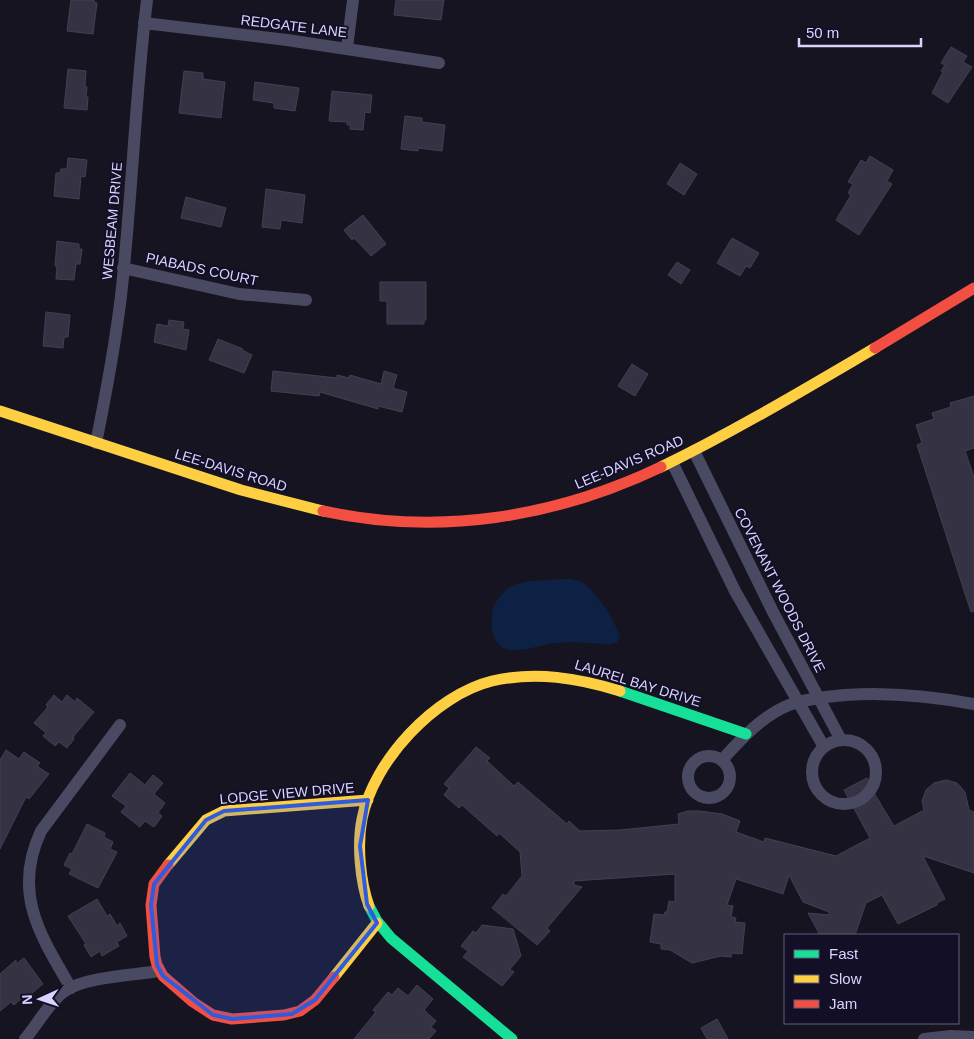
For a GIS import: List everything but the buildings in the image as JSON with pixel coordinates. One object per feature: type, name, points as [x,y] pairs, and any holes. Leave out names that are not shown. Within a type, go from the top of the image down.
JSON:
[{"type":"street","name":"WESBEAM DRIVE","points":[[96,442],[110,370],[124,268],[136,104],[147,0]]},
{"type":"street","points":[[347,48],[353,0]]},
{"type":"street","name":"REDGATE LANE","points":[[144,23],[347,48],[439,62]]},
{"type":"street","name":"PIABADS COURT","points":[[124,268],[239,294],[306,300]]},
{"type":"street","name":"LEE-DAVIS ROAD","points":[[0,411],[226,485],[295,505],[361,519],[427,523],[477,521],[525,514],[569,503],[612,489],[672,462],[760,416],[974,288]]},
{"type":"street","name":"COVENANT WOODS DRIVE","points":[[694,451],[841,740]]},
{"type":"street","points":[[672,462],[735,591],[824,747]]},
{"type":"street","name":"LAUREL BAY DRIVE","points":[[512,1039],[391,938],[377,923],[367,904],[362,870],[361,825],[368,800],[389,758],[408,733],[429,714],[451,699],[471,689],[511,677],[555,676],[575,678],[616,690],[746,734]]},
{"type":"street","points":[[722,760],[746,734],[778,711],[799,702],[818,698],[870,693],[926,696],[974,704]]},
{"type":"street","points":[[71,988],[41,933],[32,910],[29,894],[30,860],[41,831],[120,724]]},
{"type":"street","points":[[841,740],[851,741],[868,751],[873,760],[875,779],[871,788],[860,800],[841,804],[830,802],[815,787],[812,776],[813,766],[817,756],[824,747],[841,740]]},
{"type":"street","name":"LODGE VIEW DRIVE","points":[[160,971],[155,957],[150,904],[152,890],[159,876],[206,820],[224,811],[368,800]]},
{"type":"street","points":[[26,1039],[58,998],[71,988],[88,982],[160,971],[163,976],[193,1002],[204,1010],[220,1017],[232,1019],[292,1014],[315,1000],[377,923]]},
{"type":"street","points":[[924,1039],[951,1036],[974,1037]]},
{"type":"highlighted area","points":[[368,800],[360,846],[367,904],[377,923],[315,1000],[292,1014],[232,1019],[213,1015],[163,976],[157,965],[151,905],[154,884],[206,820],[224,811]]},
{"type":"water","points":[[572,579],[582,582],[594,593],[605,608],[618,631],[620,638],[617,642],[612,644],[555,643],[517,650],[501,647],[492,631],[493,611],[501,595],[509,587],[532,581]]},
{"type":"traffic: fast","points":[[620,691],[746,734]]},
{"type":"traffic: fast","points":[[369,906],[377,921],[391,938],[512,1039]]},
{"type":"traffic: slow","points":[[661,467],[743,424],[875,348]]},
{"type":"traffic: slow","points":[[0,411],[241,490],[323,511]]},
{"type":"traffic: slow","points":[[369,906],[363,885],[360,851],[360,829],[368,797],[379,775],[393,754],[429,716],[449,700],[471,689],[492,681],[508,678],[557,677],[573,679],[620,691]]},
{"type":"traffic: slow","points":[[168,865],[206,820],[224,811],[368,800]]},
{"type":"traffic: slow","points":[[334,977],[377,923]]},
{"type":"traffic: jam","points":[[875,348],[974,288]]},
{"type":"traffic: jam","points":[[323,511],[366,518],[410,522],[453,522],[495,517],[538,510],[579,499],[621,485],[661,467]]},
{"type":"traffic: jam","points":[[168,865],[154,884],[151,905],[155,957],[163,976],[193,1002],[213,1015],[232,1019],[284,1015],[300,1011],[315,1000],[334,977]]}]
